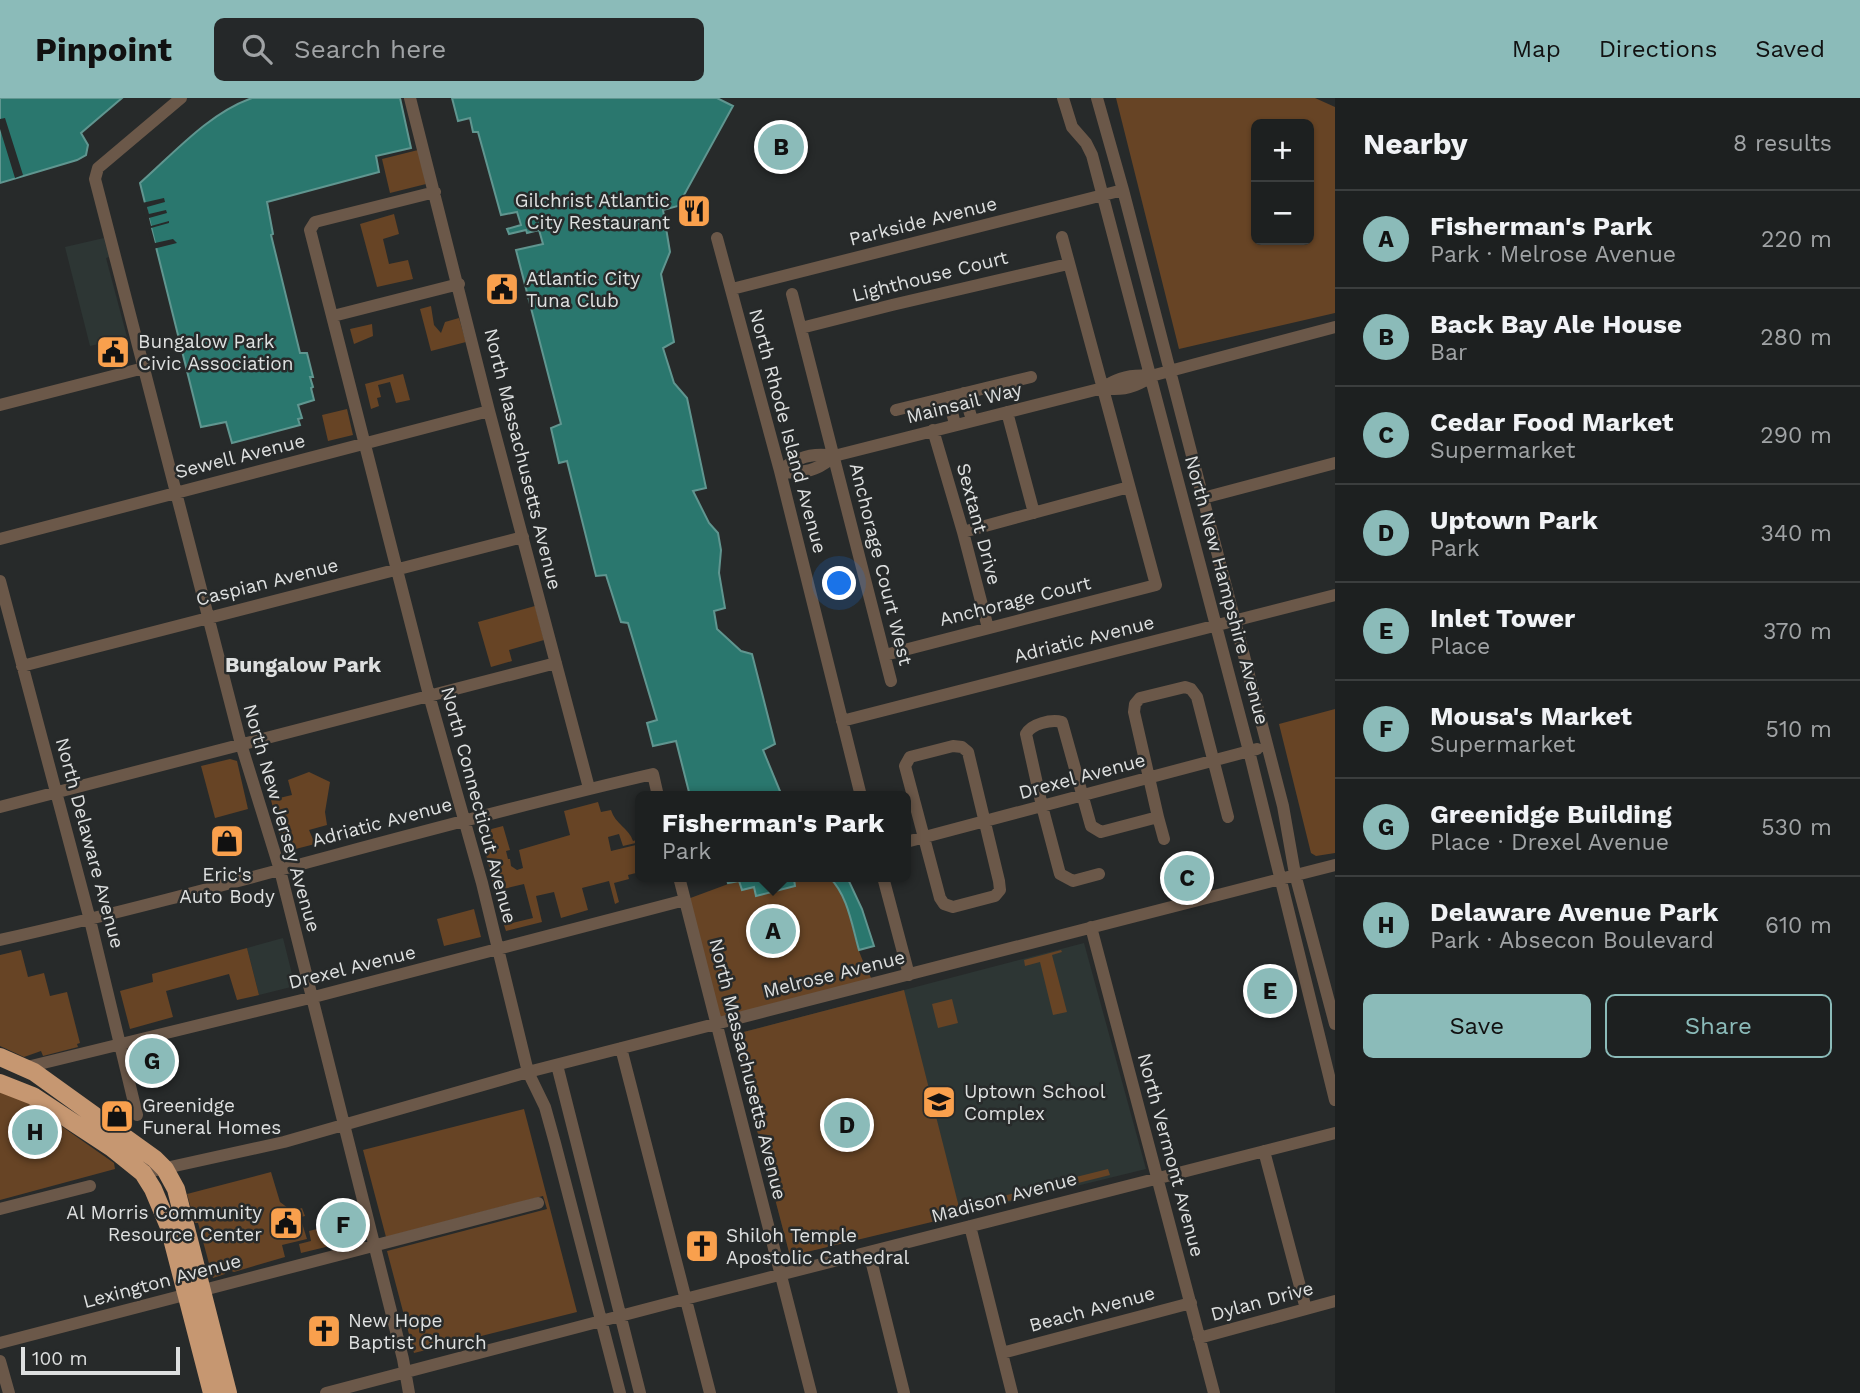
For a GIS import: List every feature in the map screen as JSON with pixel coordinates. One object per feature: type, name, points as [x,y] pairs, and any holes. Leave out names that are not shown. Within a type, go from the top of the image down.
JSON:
[{"type":"highway","points":[[0,1058],[27,1068],[155,1159],[165,1169],[176,1189],[212,1393]]},
{"type":"highway","points":[[0,1083],[23,1091],[50,1106],[112,1148],[143,1173],[166,1217],[228,1393]]},
{"type":"street","name":"North New Jersey Avenue","points":[[181,98],[98,168],[95,180],[241,744],[279,870],[403,1359],[409,1393]]},
{"type":"street","name":"North Massachusetts Avenue","points":[[410,98],[489,411],[589,788]]},
{"type":"street","name":"North New Hampshire Avenue","points":[[1063,98],[1072,127],[1093,155],[1250,751],[1279,879],[1335,1100]]},
{"type":"street","name":"North New Hampshire Avenue","points":[[1097,98],[1268,746],[1283,806],[1295,874],[1335,1024]]},
{"type":"street","name":"Parkside Avenue","points":[[732,289],[1123,190]]},
{"type":"street","name":"North Connecticut Avenue","points":[[435,192],[315,222],[310,230],[429,695],[466,820],[528,1072],[545,1107],[620,1393]]},
{"type":"street","points":[[963,532],[1129,487],[1062,237]]},
{"type":"street","name":"North Rhode Island Avenue","points":[[717,238],[780,471],[861,791]]},
{"type":"street","name":"Lighthouse Court","points":[[802,328],[892,304],[1068,264]]},
{"type":"street","points":[[334,316],[459,284]]},
{"type":"street","name":"Anchorage Court West","points":[[792,294],[891,681]]},
{"type":"street","points":[[1170,371],[1335,327]]},
{"type":"street","points":[[0,405],[144,368]]},
{"type":"street","name":"Mainsail Way","points":[[780,471],[793,460],[821,454],[834,456],[1103,387],[1113,380],[1170,371]]},
{"type":"street","points":[[895,410],[1031,377]]},
{"type":"street","points":[[964,393],[972,420]]},
{"type":"street","points":[[948,397],[956,424]]},
{"type":"street","name":"Sewell Avenue","points":[[0,538],[489,411]]},
{"type":"street","points":[[1007,412],[1034,513]]},
{"type":"street","name":"Sextant Drive","points":[[933,430],[988,628]]},
{"type":"street","points":[[1203,498],[1335,463]]},
{"type":"street","name":"Anchorage Court","points":[[885,655],[1156,585],[1129,487]]},
{"type":"street","name":"Caspian Avenue","points":[[22,666],[523,537]]},
{"type":"street","name":"North Delaware Avenue","points":[[0,581],[90,920],[138,1115]]},
{"type":"street","name":"Adriatic Avenue","points":[[842,721],[1335,596]]},
{"type":"street","points":[[0,807],[556,663]]},
{"type":"street","points":[[1164,839],[1134,712],[1135,704],[1140,698],[1185,687],[1191,689],[1197,697],[1228,817]]},
{"type":"street","points":[[1099,874],[1073,881],[1060,874],[1027,734],[1033,726],[1062,722],[1091,826],[1101,832],[1158,817]]},
{"type":"street","points":[[911,791],[905,766],[910,757],[953,746],[962,747],[968,752],[999,881],[1000,890],[995,896],[953,907],[944,904],[922,838],[911,791]]},
{"type":"street","name":"Drexel Avenue","points":[[911,841],[1268,746]]},
{"type":"street","name":"Adriatic Avenue","points":[[0,940],[90,920],[589,788],[653,774],[657,791]]},
{"type":"street","name":"Melrose Avenue","points":[[143,1173],[271,1145],[528,1072],[1335,865]]},
{"type":"street","name":"North Massachusetts Avenue","points":[[680,882],[811,1393]]},
{"type":"street","points":[[884,882],[909,975]]},
{"type":"street","name":"Drexel Avenue","points":[[27,1068],[310,998],[685,900]]},
{"type":"street","name":"North Vermont Avenue","points":[[1091,927],[1213,1393]]},
{"type":"street","points":[[621,1048],[710,1393]]},
{"type":"street","points":[[557,1065],[640,1393]]},
{"type":"street","name":"Madison Avenue","points":[[326,1393],[685,1298],[1335,1133]]},
{"type":"street","points":[[1264,1151],[1306,1309]]},
{"type":"street","points":[[0,1209],[90,1186]]},
{"type":"street","name":"Lexington Avenue","points":[[0,1343],[538,1203]]},
{"type":"street","points":[[970,1226],[1013,1393]]},
{"type":"street","points":[[869,1252],[904,1393]]},
{"type":"street","name":"Dylan Drive","points":[[1199,1338],[1335,1301]]},
{"type":"street","name":"Beach Avenue","points":[[1002,1353],[1191,1303]]},
{"type":"street","points":[[0,1361],[9,1393]]},
{"type":"shaded area","points":[[0,98],[122,98],[81,133],[88,145],[86,155],[0,183]]},
{"type":"shaded area","points":[[252,98],[400,98],[411,148],[376,156],[379,172],[267,202],[273,234],[271,235],[300,353],[307,353],[313,377],[310,377],[314,400],[298,405],[302,418],[298,419],[300,425],[232,443],[226,422],[201,427],[140,183],[221,113]]},
{"type":"shaded area","points":[[452,98],[717,98],[733,106],[678,206],[663,210],[670,252],[661,274],[674,342],[663,348],[674,383],[687,398],[706,488],[693,491],[709,523],[718,533],[721,550],[719,573],[725,608],[714,611],[717,629],[741,651],[752,654],[775,744],[763,750],[780,791],[689,791],[676,741],[653,746],[647,723],[657,720],[628,623],[621,622],[606,575],[596,576],[567,461],[559,463],[551,428],[561,424],[516,250],[543,244],[539,230],[509,234],[507,229],[521,225],[517,212],[501,215],[478,132],[473,132],[470,118],[458,121]]},
{"type":"shaded area","points":[[1116,98],[1315,98],[1335,107],[1335,313],[1179,349]]},
{"type":"shaded area","points":[[418,150],[426,184],[390,193],[382,159]]},
{"type":"shaded area","points":[[394,214],[399,234],[383,239],[389,264],[408,260],[413,279],[377,287],[360,224]]},
{"type":"shaded area","points":[[104,238],[109,257],[106,258],[127,337],[90,346],[65,247]]},
{"type":"shaded area","points":[[431,306],[434,325],[441,333],[445,322],[459,318],[466,342],[431,351],[420,309]]},
{"type":"shaded area","points":[[372,324],[373,336],[354,344],[350,329]]},
{"type":"shaded area","points":[[403,374],[410,400],[396,403],[390,382],[378,385],[381,397],[377,398],[379,406],[371,409],[365,384]]},
{"type":"shaded area","points":[[347,409],[353,435],[328,441],[322,415]]},
{"type":"shaded area","points":[[535,606],[544,640],[509,650],[512,661],[491,667],[478,622]]},
{"type":"shaded area","points":[[1335,709],[1335,853],[1316,856],[1311,853],[1279,724]]},
{"type":"shaded area","points":[[230,759],[237,761],[248,809],[215,818],[201,766]]},
{"type":"shaded area","points":[[309,772],[330,782],[325,812],[327,825],[309,830],[315,844],[284,852],[271,800],[292,795],[288,780]]},
{"type":"shaded area","points":[[598,802],[601,812],[611,810],[635,843],[623,846],[619,834],[608,837],[611,851],[635,845],[635,873],[628,875],[629,879],[614,883],[619,902],[615,904],[609,881],[582,888],[588,910],[561,918],[554,892],[536,896],[542,922],[506,931],[504,925],[533,918],[524,884],[495,891],[492,880],[500,878],[490,870],[480,832],[503,826],[510,850],[506,851],[508,859],[511,866],[517,870],[523,868],[519,850],[570,835],[564,811]]},
{"type":"shaded area","points":[[734,882],[743,882],[754,887],[757,896],[795,886],[794,882],[835,884],[845,901],[860,953],[874,984],[715,1024],[685,900]]},
{"type":"shaded area","points":[[739,882],[794,882],[795,886],[756,896],[754,887],[742,890]]},
{"type":"shaded area","points":[[833,882],[849,882],[862,909],[874,946],[859,950],[845,902]]},
{"type":"shaded area","points":[[474,909],[481,937],[444,946],[437,919]]},
{"type":"shaded area","points":[[283,938],[295,986],[259,995],[247,948]]},
{"type":"shaded area","name":"Uptown School Complex","points":[[1084,943],[1146,1169],[790,1256],[732,1035]]},
{"type":"shaded area","points":[[247,948],[259,995],[237,1000],[229,974],[166,991],[173,1017],[130,1029],[120,991],[153,982],[152,974]]},
{"type":"shaded area","points":[[21,950],[28,977],[44,973],[50,996],[67,992],[80,1043],[77,1044],[78,1047],[43,1056],[41,1051],[24,1057],[0,1046],[0,955]]},
{"type":"shaded area","points":[[1061,950],[1062,952],[1052,955],[1067,1012],[1053,1015],[1040,962],[1025,966],[1024,960]]},
{"type":"shaded area","points":[[904,990],[961,1215],[790,1256],[732,1035]]},
{"type":"shaded area","points":[[952,999],[958,1023],[938,1028],[932,1004]]},
{"type":"shaded area","points":[[0,1092],[27,1102],[114,1163],[115,1169],[0,1200]]},
{"type":"shaded area","points":[[524,1109],[577,1312],[414,1353],[387,1251],[547,1209],[543,1196],[386,1237],[363,1150]]},
{"type":"shaded area","points":[[1108,1169],[1110,1175],[1058,1188],[1056,1182]]},
{"type":"shaded area","points":[[271,1172],[280,1202],[292,1211],[302,1208],[305,1216],[297,1218],[296,1214],[290,1215],[288,1211],[276,1214],[280,1235],[294,1232],[292,1225],[302,1223],[307,1239],[282,1245],[285,1257],[234,1272],[226,1269],[225,1274],[213,1278],[187,1194]]},
{"type":"shaded area","points":[[1050,1184],[1052,1190],[993,1205],[991,1199]]},
{"type":"shaded area","points":[[329,1226],[334,1245],[301,1253],[299,1244],[311,1241],[309,1231]]},
{"type":"pier","points":[[5,118],[23,175],[15,178],[0,129],[0,119]]},
{"type":"pier","points":[[164,198],[165,202],[147,207],[149,214],[166,210],[167,213],[149,218],[151,226],[169,221],[151,228],[155,243],[173,239],[177,243],[153,249],[142,203]]},
{"type":"place","name":"Back Bay Ale House","points":[[781,147]]},
{"type":"place","name":"Gilchrist Atlantic City Restaurant","points":[[694,211]]},
{"type":"place","name":"Atlantic City Tuna Club","points":[[502,289]]},
{"type":"place","name":"Bungalow Park Civic Association","points":[[113,352]]},
{"type":"place","name":"Eric's Auto Body","points":[[227,841]]},
{"type":"place","name":"Cedar Food Market","points":[[1187,878]]},
{"type":"place","name":"Fisherman's Park","points":[[773,931]]},
{"type":"place","name":"Inlet Tower","points":[[1270,991]]},
{"type":"place","name":"Greenidge Building","points":[[152,1061]]},
{"type":"place","name":"Uptown School Complex","points":[[939,1102]]},
{"type":"place","name":"Greenidge Funeral Homes","points":[[117,1116]]},
{"type":"place","name":"Uptown Park","points":[[847,1125]]},
{"type":"place","name":"Delaware Avenue Park","points":[[35,1132]]},
{"type":"place","name":"Al Morris Community Resource Center","points":[[286,1223]]},
{"type":"place","name":"Mousa's Market","points":[[343,1225]]},
{"type":"place","name":"Shiloh Temple Apostolic Cathedral","points":[[702,1246]]},
{"type":"place","name":"New Hope Baptist Church","points":[[324,1331]]},
{"type":"district","name":"Bungalow Park","points":[[303,664]]}]
